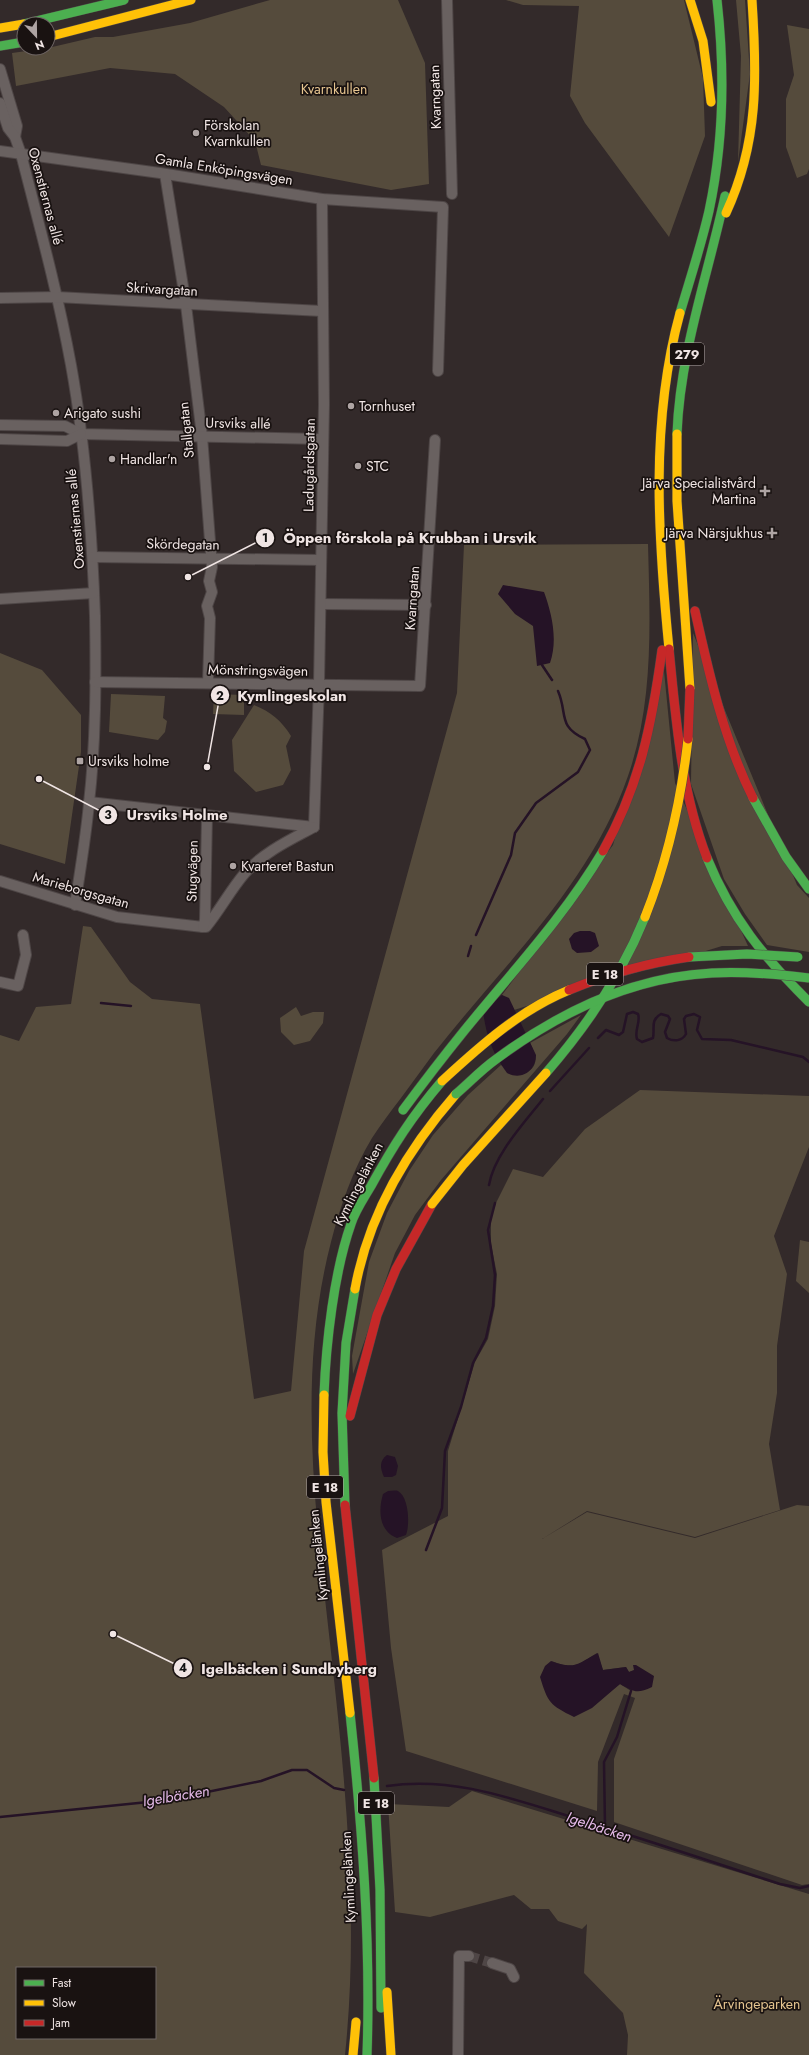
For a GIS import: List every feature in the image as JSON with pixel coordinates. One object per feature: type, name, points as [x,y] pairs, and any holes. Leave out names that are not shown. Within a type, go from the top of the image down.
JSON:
[{"type":"main road","points":[[56,16],[124,0]]},
{"type":"main road","points":[[56,35],[191,0]]},
{"type":"main road","points":[[690,0],[703,41],[708,68],[716,171]]},
{"type":"main road","name":"279","points":[[666,619],[659,511],[660,426],[672,346],[709,210],[716,171],[723,98],[717,0]]},
{"type":"main road","points":[[718,227],[732,202],[741,178],[750,134],[756,59],[752,0]]},
{"type":"main road","points":[[0,28],[16,25]]},
{"type":"main road","points":[[0,46],[16,43]]},
{"type":"main road","name":"279","points":[[341,1450],[376,1316],[396,1268],[432,1204],[462,1166],[545,1073],[579,1032],[608,991],[634,944],[663,872],[677,821],[688,749],[690,689],[679,539],[677,434],[681,387],[691,333],[718,227],[727,184]]},
{"type":"main road","points":[[679,539],[713,686],[738,768],[757,809],[773,838],[786,860],[809,889]]},
{"type":"main road","points":[[396,1120],[431,1072],[547,933],[597,862],[620,819],[641,766],[654,711],[666,619]]},
{"type":"main road","points":[[666,619],[682,771],[692,814],[702,847],[734,912],[752,941],[809,1002]]},
{"type":"main road","name":"Kymlingelänken","points":[[367,2055],[369,1997],[359,1806],[326,1502],[323,1408],[329,1322],[337,1277],[351,1223],[397,1139],[417,1110],[442,1081],[481,1044],[525,1013],[552,997],[608,973],[658,960],[699,954],[740,952],[809,959]]},
{"type":"main road","name":"E 18","points":[[380,2040],[382,1926],[376,1804],[366,1694],[350,1566],[341,1450],[344,1368],[353,1301],[365,1253],[383,1203],[414,1146],[456,1094],[492,1060],[535,1029],[562,1014],[624,989],[661,979],[715,973],[772,973],[809,978]]},
{"type":"main road","points":[[351,1223],[364,1179]]},
{"type":"main road","points":[[358,1989],[364,1915]]},
{"type":"main road","points":[[382,1926],[391,2055]]},
{"type":"main road","points":[[353,2055],[357,2011]]},
{"type":"street","name":"Kvarngatan","points":[[447,0],[452,194]]},
{"type":"street","name":"Oxenstiernas allé","points":[[0,70],[16,126],[15,137]]},
{"type":"street","name":"Oxenstiernas allé","points":[[0,103],[8,128],[15,137],[21,154],[57,297],[71,365],[81,434],[93,557],[95,682],[89,802],[75,905]]},
{"type":"street","name":"Gamla Enköpingsvägen","points":[[0,151],[165,174],[322,199],[443,207],[438,371]]},
{"type":"street","name":"Stallgatan","points":[[165,174],[186,305],[202,436],[210,559],[212,567],[210,581],[212,592],[207,606],[210,618],[208,683]]},
{"type":"street","name":"Ladugårdsgatan","points":[[314,827],[321,604],[322,439],[324,404],[322,199]]},
{"type":"street","name":"Skrivargatan","points":[[0,298],[57,297],[322,311]]},
{"type":"street","name":"Ursviks allé","points":[[0,425],[66,426],[81,434],[322,439]]},
{"type":"street","points":[[44,426],[44,440]]},
{"type":"street","name":"Ursviks allé","points":[[0,439],[67,441],[81,434]]},
{"type":"street","name":"Kvarngatan","points":[[420,686],[435,440]]},
{"type":"street","name":"Skördegatan","points":[[93,557],[322,560]]},
{"type":"street","points":[[0,599],[94,593]]},
{"type":"street","points":[[321,604],[426,605]]},
{"type":"street","name":"Mönstringsvägen","points":[[95,682],[420,686]]},
{"type":"street","points":[[89,802],[314,827]]},
{"type":"street","name":"Stugvägen","points":[[203,927],[205,920],[207,816]]},
{"type":"street","points":[[203,927],[206,927],[245,873],[273,849],[314,827]]},
{"type":"street","name":"Marieborgsgatan","points":[[0,881],[117,917],[203,927]]},
{"type":"street","points":[[0,982],[18,986],[26,955],[23,935]]},
{"type":"street","points":[[458,2055],[464,1956]]},
{"type":"street","points":[[492,1963],[510,1969],[514,1977]]},
{"type":"green space","name":"Kvarnkullen","points":[[270,0],[398,0],[425,63],[429,184],[391,190],[261,165],[255,141],[224,107],[175,74],[110,68],[16,86],[12,53],[16,52],[16,56],[56,56],[56,46],[95,37],[113,37],[190,23]]},
{"type":"green space","points":[[506,0],[684,0],[703,78],[705,136],[669,237],[585,123],[570,96],[579,6],[523,5]]},
{"type":"green space","points":[[736,0],[745,0],[750,74],[738,162],[741,56]]},
{"type":"green space","points":[[787,25],[809,29],[809,169],[807,174],[797,178],[786,147],[786,99],[794,75]]},
{"type":"green space","points":[[648,544],[649,632],[646,690],[636,748],[628,776],[612,816],[592,853],[543,922],[434,1053],[375,1133],[359,1162],[343,1202],[331,1242],[320,1293],[314,1344],[312,1447],[315,1498],[346,1803],[349,1854],[351,1954],[345,2055],[0,2055],[0,1035],[19,1041],[36,1007],[71,1004],[83,926],[91,927],[130,982],[152,999],[200,1004],[254,1399],[291,1391],[304,1251],[457,693],[464,545]]},
{"type":"green space","points":[[693,633],[797,885],[809,898],[809,952],[767,945],[745,914],[724,879],[691,784]]},
{"type":"green space","name":"Ursviks holme","points":[[0,653],[42,670],[81,715],[81,752],[65,864],[0,844]]},
{"type":"green space","points":[[664,671],[675,783],[748,946],[722,946],[514,1010],[502,995],[613,845]]},
{"type":"green space","points":[[111,694],[165,696],[163,718],[167,721],[165,732],[158,740],[109,732]]},
{"type":"green space","points":[[214,694],[244,695],[244,715],[213,714]]},
{"type":"green space","points":[[254,705],[275,717],[291,736],[286,746],[291,770],[283,785],[256,792],[234,771],[232,740]]},
{"type":"green space","points":[[296,1007],[301,1016],[313,1012],[324,1012],[323,1023],[310,1041],[294,1045],[281,1032],[280,1018]]},
{"type":"green space","points":[[581,1015],[567,1034],[441,1180],[415,1215],[395,1253],[353,1374],[352,1356],[369,1262],[387,1213],[409,1171],[433,1135],[468,1095],[501,1065],[520,1075],[531,1070],[534,1066],[535,1058],[530,1043]]},
{"type":"green space","points":[[640,1090],[809,1096],[809,1147],[774,1236],[787,1274],[777,1346],[777,1393],[769,1444],[780,1510],[695,1537],[587,1511],[542,1539],[587,1512],[695,1538],[797,1505],[809,1506],[809,1884],[802,1885],[614,1822],[614,1759],[635,1698],[624,1694],[598,1762],[597,1811],[406,1751],[391,1648],[382,1550],[448,1516],[448,1451],[475,1362],[488,1339],[495,1306],[497,1274],[491,1244],[491,1217],[496,1203],[513,1169],[543,1177],[585,1129]],"holes":[[[597,1653],[603,1670],[626,1667],[629,1672],[635,1670],[631,1691],[620,1684],[607,1694],[551,1661],[571,1666],[585,1661]]]},
{"type":"green space","points":[[800,1240],[809,1242],[809,1293],[796,1281]]},
{"type":"green space","name":"Ärvingeparken","points":[[472,1791],[809,1894],[809,2055],[627,2055],[628,2035],[623,2013],[584,1973],[587,1924],[582,1929],[558,1921],[549,1909],[531,1909],[514,1895],[430,1917],[395,1912],[388,1804],[449,1807]]},
{"type":"shaded area","points":[[503,585],[544,592],[552,618],[554,636],[554,645],[550,663],[537,666],[533,626],[515,614],[498,594]]},
{"type":"shaded area","points":[[580,931],[590,931],[595,933],[599,946],[591,952],[577,953],[572,949],[569,939],[574,933]]},
{"type":"shaded area","points":[[502,995],[509,998],[536,1055],[534,1065],[527,1073],[523,1075],[518,1076],[507,1073],[497,1058],[488,1036],[483,1011]]},
{"type":"shaded area","points":[[387,1455],[395,1457],[398,1466],[396,1475],[392,1477],[384,1477],[382,1471],[381,1462]]},
{"type":"shaded area","points":[[388,1491],[398,1491],[402,1494],[408,1512],[406,1535],[397,1538],[387,1531],[381,1520],[381,1500],[383,1494]]},
{"type":"shaded area","points":[[598,1653],[603,1670],[626,1667],[629,1672],[634,1670],[633,1665],[636,1665],[654,1676],[652,1687],[643,1691],[636,1691],[620,1684],[592,1708],[574,1717],[551,1702],[545,1693],[540,1677],[545,1666],[551,1661],[559,1664],[571,1665],[580,1663]]},
{"type":"waterway","points":[[542,665],[552,680]]},
{"type":"waterway","points":[[476,935],[511,855],[515,833],[536,803],[578,772],[590,750],[585,739],[576,734],[567,724],[558,691]]},
{"type":"waterway","points":[[468,956],[471,946]]},
{"type":"waterway","points":[[101,1003],[131,1006]]},
{"type":"waterway","points":[[598,1038],[606,1030],[619,1035],[623,1032],[627,1014],[633,1012],[638,1014],[639,1017],[636,1032],[637,1039],[642,1042],[653,1038],[654,1022],[655,1019],[661,1014],[668,1016],[670,1019],[665,1032],[667,1038],[678,1040],[686,1034],[684,1019],[686,1016],[694,1014],[700,1017],[697,1030],[702,1039],[731,1040],[803,1057],[809,1062]]},
{"type":"waterway","points":[[550,1091],[589,1048]]},
{"type":"waterway","points":[[489,1185],[492,1174],[503,1151],[543,1099]]},
{"type":"waterway","points":[[426,1550],[442,1508],[445,1451],[461,1407],[473,1363],[486,1338],[493,1306],[495,1275],[488,1230],[495,1203]]},
{"type":"waterway","points":[[605,1827],[604,1762],[617,1737],[631,1691]]},
{"type":"waterway","name":"Igelbäcken","points":[[0,1817],[168,1800],[261,1781],[292,1770],[307,1770],[334,1788],[344,1790]]},
{"type":"waterway","name":"Igelbäcken","points":[[387,1786],[436,1784],[482,1791],[601,1826],[780,1884],[800,1888],[809,1886]]},
{"type":"tunnel","points":[[469,1956],[492,1963]]},
{"type":"traffic: fast","points":[[56,16],[124,0]]},
{"type":"traffic: fast","points":[[680,313],[706,224],[718,158],[722,106],[722,80],[720,27],[717,0]]},
{"type":"traffic: fast","points":[[0,46],[16,43]]},
{"type":"traffic: fast","points":[[677,434],[679,403],[689,343],[725,196]]},
{"type":"traffic: fast","points":[[753,798],[786,857],[809,889]]},
{"type":"traffic: fast","points":[[403,1110],[464,1031],[519,966],[572,899],[603,851]]},
{"type":"traffic: fast","points":[[707,858],[727,900],[750,936],[777,969],[809,1002]]},
{"type":"traffic: fast","points":[[546,1073],[575,1037],[602,999],[625,959],[645,917]]},
{"type":"traffic: fast","points":[[689,957],[747,954],[798,957]]},
{"type":"traffic: fast","points":[[456,1094],[490,1064],[544,1027],[597,1000],[625,990],[682,976],[712,973],[760,973],[809,978]]},
{"type":"traffic: fast","points":[[324,1395],[332,1308],[340,1264],[353,1219],[395,1144],[412,1119],[442,1081]]},
{"type":"traffic: fast","points":[[345,1505],[342,1413],[346,1343],[355,1289]]},
{"type":"traffic: fast","points":[[350,1713],[362,1841],[367,1926],[367,2055]]},
{"type":"traffic: fast","points":[[374,1778],[380,1890],[381,2008]]},
{"type":"traffic: slow","points":[[56,35],[191,0]]},
{"type":"traffic: slow","points":[[690,0],[703,41],[711,102]]},
{"type":"traffic: slow","points":[[726,213],[737,187],[745,160],[750,134],[755,82],[752,0]]},
{"type":"traffic: slow","points":[[0,28],[16,25]]},
{"type":"traffic: slow","points":[[669,649],[660,522],[660,438],[670,354],[680,313]]},
{"type":"traffic: slow","points":[[677,434],[677,501],[690,689]]},
{"type":"traffic: slow","points":[[645,917],[667,852],[682,785],[688,739]]},
{"type":"traffic: slow","points":[[442,1081],[486,1042],[517,1018],[551,998],[569,990]]},
{"type":"traffic: slow","points":[[432,1204],[463,1165],[546,1073]]},
{"type":"traffic: slow","points":[[355,1289],[361,1262],[370,1235],[392,1185],[422,1137],[456,1094]]},
{"type":"traffic: slow","points":[[324,1395],[323,1452],[326,1502],[350,1713]]},
{"type":"traffic: slow","points":[[387,1992],[391,2055]]},
{"type":"traffic: slow","points":[[353,2055],[356,2022]]},
{"type":"traffic: jam","points":[[695,611],[718,706],[734,753],[753,798]]},
{"type":"traffic: jam","points":[[669,649],[677,729],[685,781],[698,833],[707,858]]},
{"type":"traffic: jam","points":[[603,851],[626,802],[643,754],[654,703],[662,650]]},
{"type":"traffic: jam","points":[[688,739],[690,689]]},
{"type":"traffic: jam","points":[[569,990],[628,970],[658,962],[689,957]]},
{"type":"traffic: jam","points":[[350,1416],[377,1315],[396,1269],[432,1204]]},
{"type":"traffic: jam","points":[[345,1505],[374,1778]]},
{"type":"place","name":"Förskolan Kvarnkullen","points":[[196,133]]},
{"type":"place","name":"Tornhuset","points":[[351,406]]},
{"type":"place","name":"Arigato sushi","points":[[56,413]]},
{"type":"place","name":"Handlar'n","points":[[112,459]]},
{"type":"place","name":"STC","points":[[358,466]]},
{"type":"place","name":"Järva Specialistvård Martina","points":[[765,491]]},
{"type":"place","name":"Järva Närsjukhus","points":[[772,533]]},
{"type":"place","name":"Öppen förskola på Krubban i Ursvik","points":[[188,577]]},
{"type":"place","name":"Ursviks holme","points":[[80,761]]},
{"type":"place","name":"Kymlingeskolan","points":[[207,767]]},
{"type":"place","name":"Ursviks Holme","points":[[39,779]]},
{"type":"place","name":"Kvarteret Bastun","points":[[233,866]]},
{"type":"place","name":"Igelbäcken i Sundbyberg","points":[[113,1634]]}]
